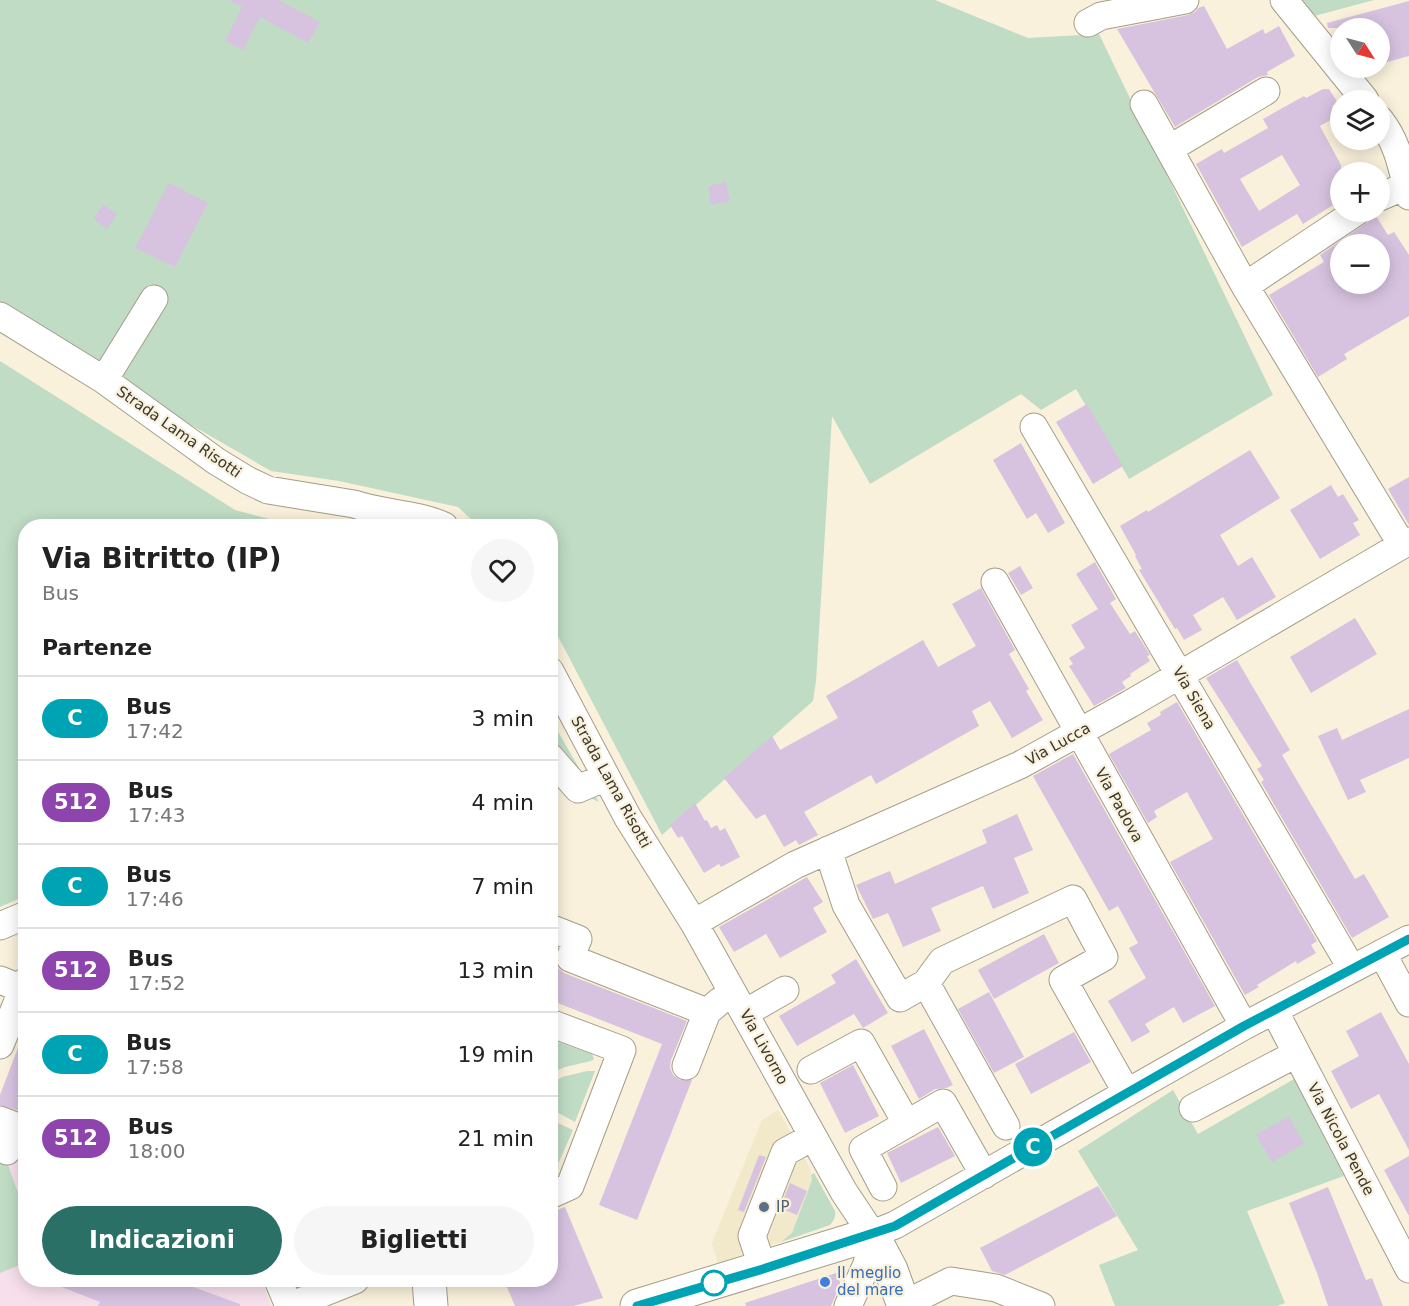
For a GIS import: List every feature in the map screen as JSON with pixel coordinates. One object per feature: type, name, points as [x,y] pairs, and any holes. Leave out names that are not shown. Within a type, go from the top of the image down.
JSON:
[{"type":"main road","points":[[637,1306],[872,1234],[891,1270],[904,1305]]},
{"type":"main road","points":[[430,1287],[431,1306]]},
{"type":"street","points":[[1088,23],[1101,16],[1185,0]]},
{"type":"street","points":[[1284,0],[1357,90]]},
{"type":"street","points":[[1169,149],[1266,91]]},
{"type":"street","points":[[1144,104],[1245,286],[1405,543]]},
{"type":"street","points":[[1390,134],[1399,151],[1408,192],[1396,190],[1390,193]]},
{"type":"street","points":[[1245,286],[1341,222]]},
{"type":"street","points":[[104,380],[154,299]]},
{"type":"street","name":"Strada Lama Risotti","points":[[0,316],[104,380],[216,461],[268,490],[352,515],[368,509],[421,519]]},
{"type":"street","name":"Via Siena","points":[[1035,427],[1352,969]]},
{"type":"street","name":"Via Lucca","points":[[694,923],[795,864],[1020,765],[1405,543]]},
{"type":"street","name":"Via Padova","points":[[995,582],[1244,1026]]},
{"type":"street","name":"Strada Lama Risotti","points":[[558,686],[628,818],[655,861]]},
{"type":"street","points":[[558,766],[578,789],[606,777]]},
{"type":"street","points":[[828,850],[846,905],[900,998],[926,983],[942,961],[1073,899],[1104,957],[1063,980],[1127,1093]]},
{"type":"street","name":"Via Livorno","points":[[655,861],[694,923],[813,1137],[872,1234]]},
{"type":"street","points":[[0,926],[18,918]]},
{"type":"street","points":[[558,931],[578,939],[570,958],[707,1012],[739,1001],[785,990]]},
{"type":"street","points":[[848,1306],[867,1264],[872,1234],[895,1226],[1244,1026],[1409,939]]},
{"type":"street","points":[[1382,953],[1409,1003]]},
{"type":"street","points":[[0,1045],[16,983]]},
{"type":"street","points":[[926,983],[1006,1126]]},
{"type":"street","name":"Via Nicola Pende","points":[[1274,1010],[1409,1269]]},
{"type":"street","points":[[686,1066],[707,1012]]},
{"type":"street","points":[[558,1026],[622,1050],[570,1186],[558,1191]]},
{"type":"street","points":[[811,1070],[861,1043],[907,1124]]},
{"type":"street","points":[[1193,1108],[1296,1054]]},
{"type":"street","points":[[883,1187],[863,1149],[943,1103],[984,1175]]},
{"type":"street","points":[[763,1269],[752,1236],[785,1152],[813,1137]]},
{"type":"street","points":[[904,1305],[951,1281],[996,1288],[1041,1306]]},
{"type":"street","points":[[281,1287],[289,1306],[338,1287]]},
{"type":"shaded area","name":"IP","points":[[778,1110],[810,1168],[812,1180],[792,1233],[781,1242],[718,1263],[712,1243],[762,1120]]},
{"type":"shaded area","points":[[0,1131],[18,1138],[18,1287],[264,1287],[271,1306],[0,1306]]},
{"type":"green space","points":[[0,0],[935,0],[1028,38],[1099,34],[1273,395],[1129,479],[1076,389],[1041,410],[1021,394],[870,484],[832,416],[813,701],[662,835],[558,636],[558,519],[471,519],[458,507],[339,481],[271,471],[0,315]]},
{"type":"green space","points":[[1293,0],[1374,0],[1307,18]]},
{"type":"green space","points":[[0,361],[235,510],[270,519],[18,519],[18,899],[0,907]]},
{"type":"green space","points":[[558,732],[599,802],[558,783]]},
{"type":"green space","points":[[558,1042],[592,1054],[594,1059],[591,1061],[558,1070]]},
{"type":"green space","points":[[595,1071],[575,1122],[558,1113],[558,1080]]},
{"type":"green space","points":[[1294,1079],[1344,1176],[1247,1211],[1285,1303],[1277,1306],[1115,1306],[1099,1265],[1138,1250],[1078,1151],[1173,1090],[1198,1134]]},
{"type":"green space","points":[[558,1123],[573,1130],[558,1162]]},
{"type":"green space","points":[[0,1143],[18,1193],[18,1266],[0,1273]]},
{"type":"green space","points":[[814,1173],[835,1211],[834,1218],[830,1225],[781,1242],[792,1233],[812,1180],[811,1175]]},
{"type":"building","points":[[229,0],[279,0],[320,22],[308,43],[260,17],[243,50],[225,41],[242,7]]},
{"type":"building","points":[[1409,1],[1409,56],[1390,61],[1390,18],[1346,18]]},
{"type":"building","points":[[1204,6],[1227,49],[1263,29],[1265,34],[1279,26],[1295,56],[1267,72],[1268,75],[1258,77],[1175,127],[1117,29],[1188,15]]},
{"type":"building","points":[[1323,89],[1330,91],[1330,120],[1320,126],[1330,145],[1330,150],[1333,150],[1339,162],[1330,162],[1330,207],[1303,224],[1297,214],[1242,247],[1196,164],[1222,149],[1224,153],[1268,128],[1263,119],[1304,96],[1306,98]],"holes":[[[1282,155],[1300,185],[1259,211],[1240,179]]]},
{"type":"building","points":[[726,182],[730,201],[711,205],[708,186]]},
{"type":"building","points":[[169,183],[208,203],[175,267],[135,248]]},
{"type":"building","points":[[103,205],[117,214],[107,229],[93,219]]},
{"type":"building","points":[[1367,222],[1380,222],[1387,234],[1350,234]]},
{"type":"building","points":[[1394,232],[1409,255],[1409,316],[1344,354],[1347,359],[1318,377],[1269,295],[1324,262],[1320,255],[1330,248],[1330,294],[1390,294],[1390,234]]},
{"type":"building","points":[[1087,404],[1123,466],[1093,484],[1056,422]]},
{"type":"building","points":[[1021,443],[1065,523],[1048,533],[1036,513],[1027,519],[993,460]]},
{"type":"building","points":[[1250,450],[1280,498],[1220,535],[1238,566],[1252,557],[1276,597],[1237,620],[1223,597],[1193,615],[1202,630],[1184,640],[1139,570],[1142,569],[1136,555],[1120,526],[1147,510],[1148,512]]},
{"type":"building","points":[[1409,477],[1409,525],[1388,489]]},
{"type":"building","points":[[1331,485],[1338,497],[1343,494],[1359,520],[1353,523],[1360,535],[1320,559],[1290,510]]},
{"type":"building","points":[[1095,562],[1116,599],[1110,603],[1130,634],[1135,631],[1150,655],[1147,656],[1150,661],[1122,682],[1126,688],[1094,706],[1069,666],[1073,664],[1069,658],[1085,648],[1071,625],[1098,609],[1076,574]]},
{"type":"building","points":[[1020,566],[1033,588],[1021,595],[1008,573]]},
{"type":"building","points":[[981,588],[1015,650],[1009,654],[1029,689],[1026,691],[1043,720],[1012,738],[990,701],[972,711],[979,726],[876,784],[871,775],[804,812],[818,835],[799,845],[796,840],[784,847],[765,814],[756,819],[724,778],[772,736],[780,750],[838,718],[826,696],[923,640],[938,667],[976,646],[952,604]]},
{"type":"building","points":[[1355,618],[1377,654],[1311,693],[1290,657]]},
{"type":"building","points":[[1237,660],[1290,750],[1282,755],[1355,879],[1364,874],[1389,917],[1352,938],[1261,782],[1264,780],[1257,769],[1262,766],[1206,678]]},
{"type":"building","points":[[1177,702],[1317,941],[1311,945],[1316,953],[1297,964],[1296,961],[1245,995],[1170,862],[1213,839],[1187,792],[1154,811],[1157,817],[1148,823],[1109,754],[1151,730],[1147,723]]},
{"type":"building","points":[[1409,709],[1409,758],[1360,780],[1366,792],[1348,800],[1318,736],[1337,728],[1342,740]]},
{"type":"building","points":[[1073,754],[1215,1006],[1183,1023],[1174,1007],[1145,1024],[1150,1032],[1132,1042],[1108,1001],[1146,978],[1129,948],[1138,943],[1118,906],[1109,911],[1033,776]]},
{"type":"building","points":[[695,803],[711,828],[717,825],[720,831],[725,828],[740,857],[721,867],[719,864],[704,873],[682,836],[678,838],[670,825]]},
{"type":"building","points":[[1017,814],[1033,850],[1014,858],[1029,893],[993,909],[983,886],[931,908],[941,931],[903,947],[888,913],[873,919],[856,885],[890,871],[895,884],[987,843],[982,830]]},
{"type":"building","points":[[807,877],[823,902],[813,908],[827,932],[780,958],[766,934],[734,952],[719,927]]},
{"type":"building","points":[[1044,934],[1059,963],[994,999],[978,970]]},
{"type":"building","points":[[856,959],[888,1013],[863,1028],[854,1014],[797,1046],[779,1016],[836,983],[831,975]]},
{"type":"building","points":[[558,968],[564,973],[687,1021],[670,1068],[673,1075],[680,1080],[692,1080],[637,1220],[599,1205],[662,1044],[558,1003]]},
{"type":"building","points":[[989,992],[1024,1057],[994,1073],[958,1009]]},
{"type":"building","points":[[1381,1012],[1409,1064],[1409,1150],[1379,1094],[1351,1109],[1331,1071],[1359,1056],[1346,1031]]},
{"type":"building","points":[[924,1029],[953,1085],[935,1089],[919,1099],[891,1046]]},
{"type":"building","points":[[1074,1032],[1091,1062],[1031,1094],[1015,1064]]},
{"type":"building","points":[[18,1048],[18,1111],[0,1105],[0,1095]]},
{"type":"building","points":[[853,1065],[879,1116],[845,1133],[820,1083]]},
{"type":"building","points":[[1289,1116],[1304,1144],[1272,1162],[1256,1135]]},
{"type":"building","points":[[938,1127],[955,1156],[901,1183],[887,1153]]},
{"type":"building","points":[[759,1155],[766,1157],[744,1212],[738,1210]]},
{"type":"building","points":[[1409,1156],[1409,1216],[1384,1170]]},
{"type":"building","points":[[790,1183],[807,1191],[797,1215],[780,1208]]},
{"type":"building","points":[[1098,1186],[1117,1216],[1005,1275],[992,1271],[980,1248]]},
{"type":"building","points":[[1328,1187],[1366,1280],[1372,1278],[1383,1306],[1328,1306],[1289,1203]]},
{"type":"building","points":[[565,1207],[603,1298],[573,1306],[515,1306],[507,1287],[558,1287],[558,1210]]},
{"type":"building","points":[[839,1272],[840,1285],[831,1306],[746,1306],[745,1303]]},
{"type":"building","points":[[62,1287],[193,1287],[240,1304],[240,1306],[98,1306],[100,1302]]},
{"type":"bus line","name":"C","points":[[637,1306],[763,1269],[895,1226],[1244,1026],[1409,939]]},
{"type":"place","name":"IP","points":[[764,1207]]},
{"type":"place","name":"Il meglio del mare","points":[[825,1282]]}]
